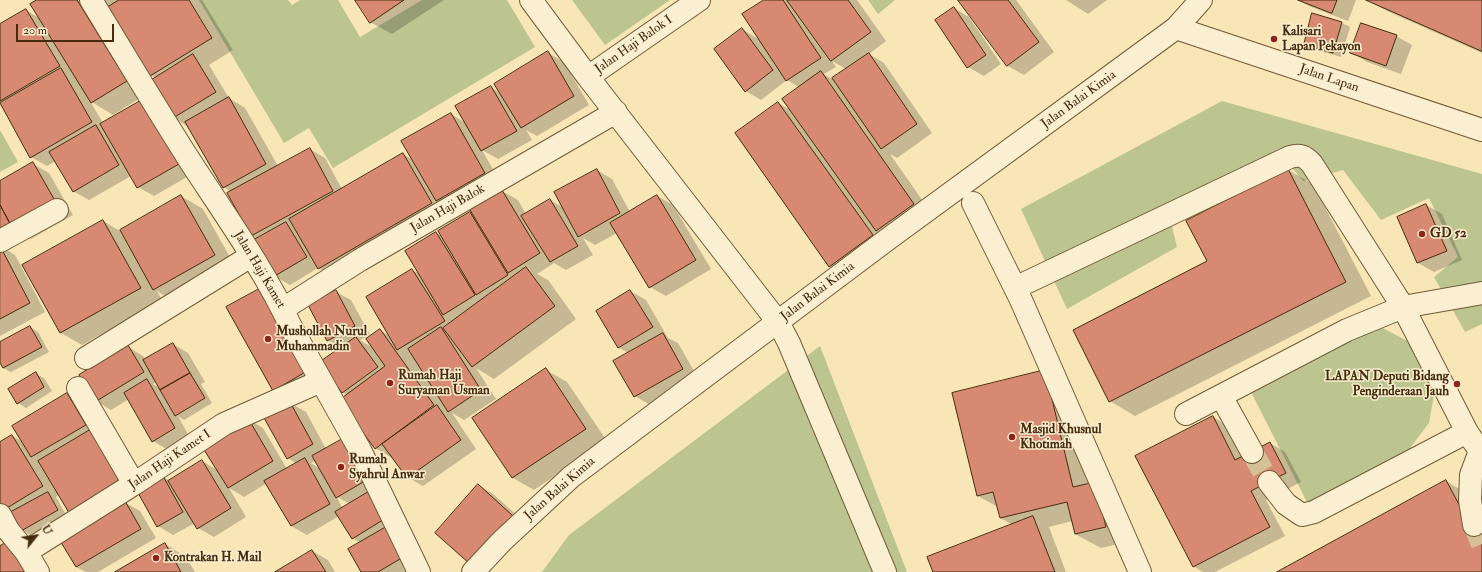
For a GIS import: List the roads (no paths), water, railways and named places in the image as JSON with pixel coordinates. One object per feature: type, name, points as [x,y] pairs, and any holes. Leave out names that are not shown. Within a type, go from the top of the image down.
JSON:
[{"type":"street","name":"Jalan Haji Kamet","points":[[91,0],[283,309],[360,450],[419,572]]},
{"type":"street","points":[[531,0],[588,77],[778,322],[789,342],[885,572]]},
{"type":"street","name":"Jalan Haji Balok I","points":[[588,77],[699,0]]},
{"type":"street","name":"Jalan Balai Kimia","points":[[473,572],[502,541],[571,477],[901,230],[1176,28],[1201,0]]},
{"type":"street","name":"Jalan Lapan","points":[[1176,28],[1482,130]]},
{"type":"street","name":"Jalan Haji Balok","points":[[283,309],[360,260],[616,112]]},
{"type":"street","points":[[1015,288],[1283,160],[1297,155],[1302,155],[1312,164],[1403,307],[1476,443],[1471,475],[1470,500],[1474,525]]},
{"type":"street","points":[[973,202],[1015,288],[1128,541],[1140,572]]},
{"type":"street","points":[[0,241],[57,210]]},
{"type":"street","points":[[86,358],[251,256]]},
{"type":"street","points":[[1186,414],[1347,330],[1403,307],[1482,293]]},
{"type":"street","name":"Jalan Haji Kamet I","points":[[26,552],[134,484],[224,424],[321,381]]},
{"type":"street","points":[[78,388],[134,484]]},
{"type":"street","points":[[1221,396],[1252,452]]},
{"type":"street","points":[[1269,482],[1286,504],[1302,515],[1314,512],[1476,443]]},
{"type":"street","points":[[3,527],[26,552],[38,572]]},
{"type":"tunnel","points":[[1252,452],[1269,482]]},
{"type":"tunnel","points":[[1474,525],[1482,544]]},
{"type":"place","name":"Kalisari Lapan Pekayon","points":[[1274,39]]},
{"type":"place","name":"GD 52","points":[[1422,234]]},
{"type":"place","name":"Mushollah Nurul Muhammadin","points":[[268,339]]},
{"type":"place","name":"Rumah Haji Suryaman Usman","points":[[390,383]]},
{"type":"place","name":"LAPAN Deputi Bidang Penginderaan Jauh","points":[[1457,384]]},
{"type":"place","name":"Masjid Khusnul Khotimah","points":[[1012,437]]},
{"type":"place","name":"Rumah Syahrul Anwar","points":[[341,467]]},
{"type":"place","name":"Kontrakan H. Mail","points":[[156,558]]}]
